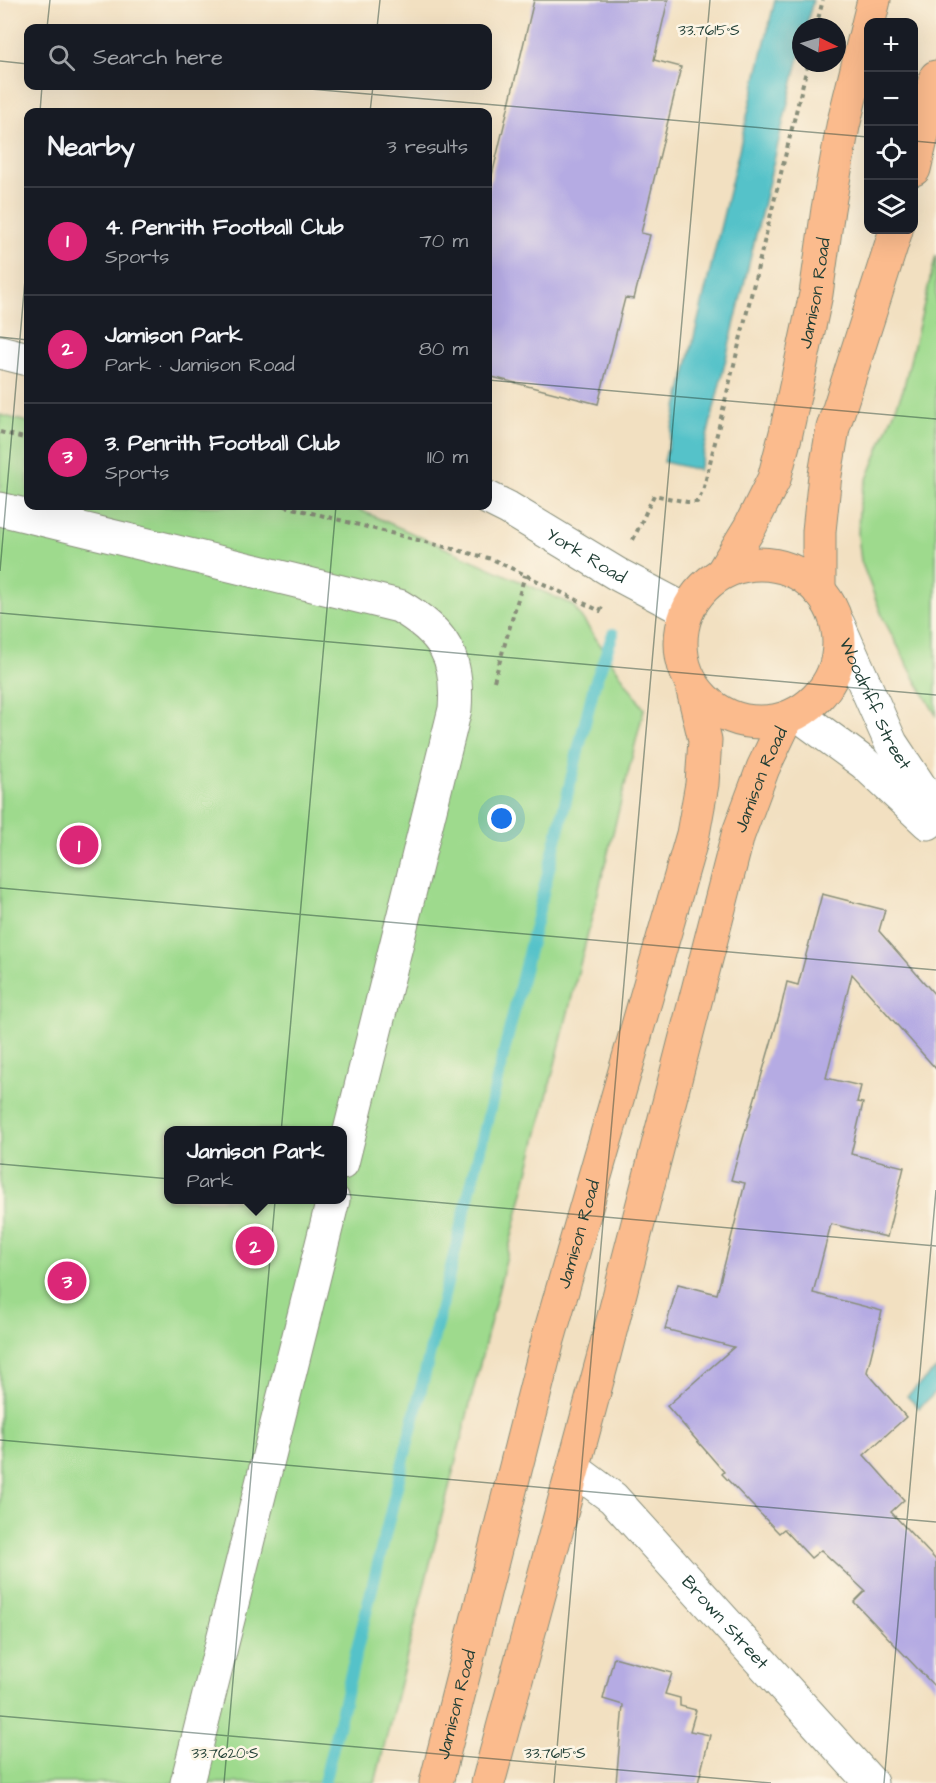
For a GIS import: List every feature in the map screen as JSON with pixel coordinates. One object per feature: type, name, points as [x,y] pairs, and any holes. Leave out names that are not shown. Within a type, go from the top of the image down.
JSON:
[{"type":"main road","name":"Jamison Road","points":[[722,573],[750,527],[774,479],[786,434],[816,294],[843,126],[874,0]]},
{"type":"main road","points":[[918,152],[936,77]]},
{"type":"main road","points":[[819,591],[819,531],[833,428],[895,234]]},
{"type":"main road","points":[[755,563],[783,566],[807,579],[826,598],[838,624],[839,651],[832,678],[815,701],[792,716],[776,722],[754,723],[732,718],[710,706],[692,686],[682,662],[680,636],[687,611],[696,595],[722,573],[738,566],[755,563]]},
{"type":"main road","name":"Jamison Road","points":[[435,1783],[548,1340],[693,834],[702,784],[705,740],[692,686]]},
{"type":"main road","name":"Jamison Road","points":[[488,1783],[574,1468],[738,835],[763,768],[792,716]]},
{"type":"street","points":[[0,352],[24,358]]},
{"type":"street","name":"York Road","points":[[492,500],[617,574],[687,611]]},
{"type":"street","points":[[0,509],[399,606],[418,617],[434,631],[445,648],[454,666],[455,709],[347,1142]]},
{"type":"street","name":"Woodriff Street","points":[[838,624],[891,743],[936,811]]},
{"type":"street","name":"Woodriff Street","points":[[792,716],[864,763],[936,830]]},
{"type":"street","points":[[187,1783],[332,1204]]},
{"type":"street","name":"Brown Street","points":[[574,1468],[613,1498],[871,1783]]},
{"type":"path","points":[[818,18],[823,0]]},
{"type":"path","points":[[654,495],[697,502],[703,491],[806,72]]},
{"type":"path","points":[[0,432],[24,438]]},
{"type":"path","points":[[301,510],[492,559],[600,611]]},
{"type":"green space","points":[[936,255],[936,715],[883,618],[861,561],[858,535],[859,508],[863,489],[903,390]]},
{"type":"green space","points":[[0,415],[24,421],[24,510],[360,510],[573,605],[644,709],[375,1783],[0,1783]]},
{"type":"water","points":[[775,0],[813,0],[808,18],[792,18],[792,72],[795,72],[699,470],[664,462]]},
{"type":"water","points":[[936,1369],[936,1392],[919,1408],[907,1396]]},
{"type":"building","points":[[534,0],[668,0],[654,60],[681,67],[641,233],[650,235],[634,299],[625,298],[598,404],[492,377],[492,175]]},
{"type":"building","points":[[822,894],[885,910],[879,931],[936,996],[936,1069],[852,974],[826,1078],[861,1086],[857,1102],[863,1103],[851,1154],[904,1167],[887,1237],[831,1224],[813,1293],[882,1311],[867,1372],[906,1417],[864,1455],[904,1500],[891,1512],[936,1560],[936,1688],[854,1602],[865,1591],[821,1550],[811,1558],[784,1529],[779,1533],[722,1474],[724,1472],[667,1406],[734,1347],[665,1329],[678,1284],[717,1294],[745,1183],[731,1180],[787,982],[798,985]]},
{"type":"building","points":[[614,1657],[672,1673],[665,1694],[680,1698],[680,1706],[696,1710],[690,1731],[710,1735],[698,1783],[616,1783],[623,1705],[603,1699]]},
{"type":"waterway","points":[[324,1783],[594,686],[613,634]]},
{"type":"place","name":"4. Penrith Football Club","points":[[79,845]]},
{"type":"place","name":"Jamison Park","points":[[255,1246]]},
{"type":"place","name":"3. Penrith Football Club","points":[[67,1281]]}]
